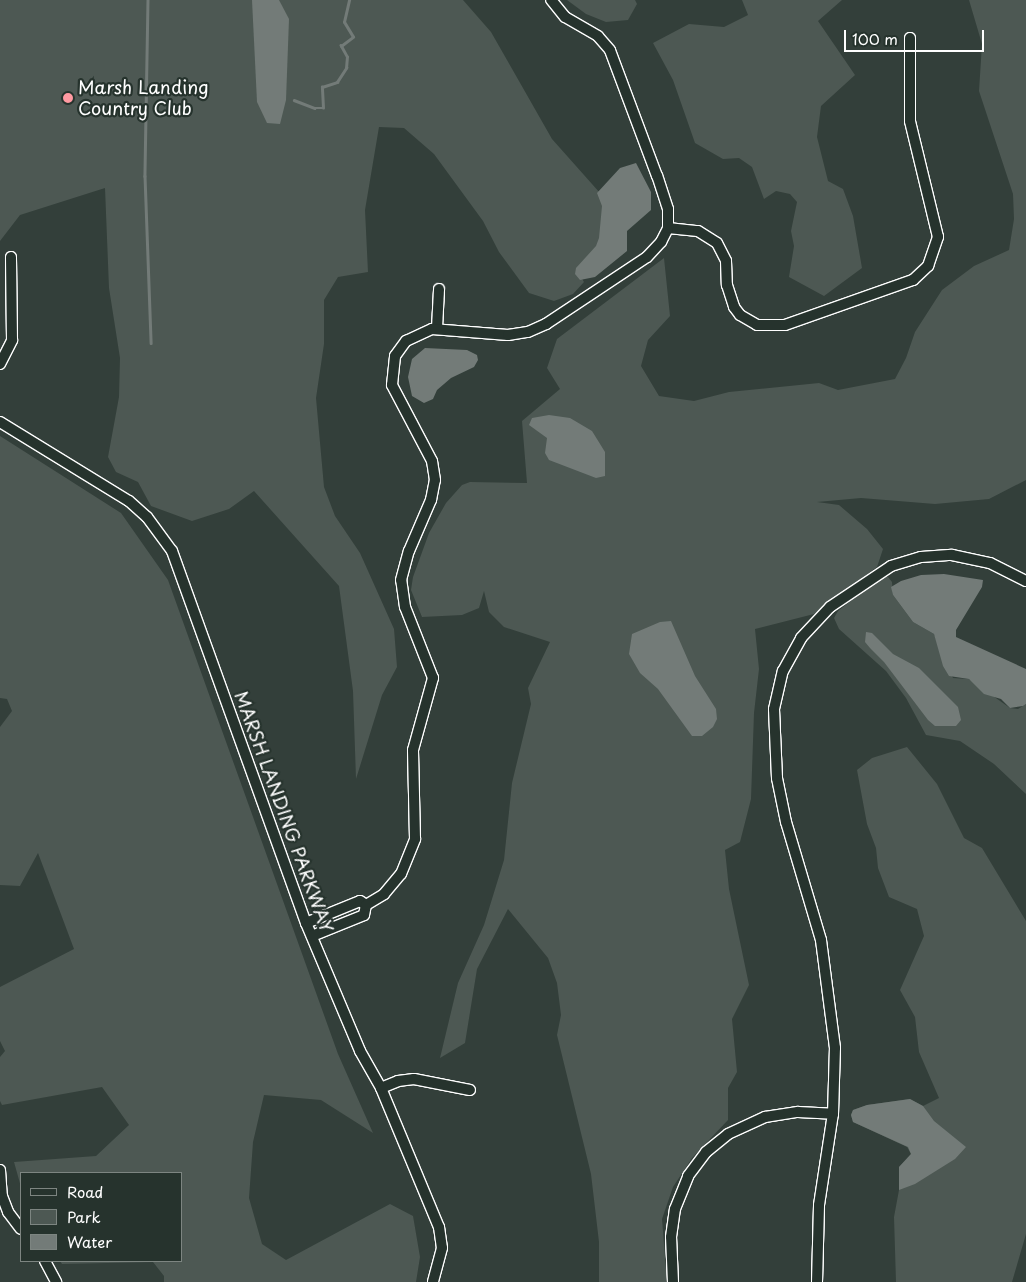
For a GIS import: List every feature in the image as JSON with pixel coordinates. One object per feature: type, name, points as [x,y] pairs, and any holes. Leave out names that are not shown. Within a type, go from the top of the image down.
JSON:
[{"type":"street","points":[[312,936],[364,916],[366,905],[393,886],[413,850],[416,823],[412,750],[433,678],[405,608],[401,580],[409,551],[432,500],[435,470],[428,451],[396,396],[392,367],[406,341],[423,330],[438,328],[508,335],[528,332],[546,324],[647,257],[661,242],[668,228],[668,209],[610,50],[598,36],[565,17],[551,0]]},
{"type":"street","points":[[668,228],[698,231],[717,242],[726,261],[728,285],[734,307],[744,318],[757,325],[785,325],[913,280],[931,260],[938,237],[910,122],[910,38]]},
{"type":"street","points":[[0,364],[12,340],[11,257]]},
{"type":"street","points":[[438,328],[439,289]]},
{"type":"street","name":"MARSH LANDING PARKWAY","points":[[0,422],[130,501],[151,522],[172,551],[306,923],[360,1051],[381,1088],[439,1227],[442,1248],[432,1282]]},
{"type":"street","points":[[816,1282],[819,1205],[833,1114],[835,1048],[827,973],[811,903],[786,822],[777,778],[774,709],[783,671],[801,638],[830,607],[891,566],[921,557],[952,555],[990,563],[1026,580]]},
{"type":"street","points":[[306,923],[360,901],[366,905]]},
{"type":"street","points":[[338,910],[344,924]]},
{"type":"street","points":[[381,1088],[414,1079],[470,1090]]},
{"type":"street","points":[[673,1282],[671,1238],[675,1209],[688,1176],[706,1152],[728,1134],[765,1117],[798,1112],[833,1114]]},
{"type":"street","points":[[0,1170],[1,1196],[8,1212],[20,1228]]},
{"type":"street","points":[[46,1262],[56,1282]]},
{"type":"green space","points":[[0,0],[463,0],[491,32],[552,139],[600,193],[605,211],[599,247],[578,272],[584,282],[573,294],[554,301],[529,293],[499,252],[483,221],[434,154],[404,128],[379,127],[365,210],[368,272],[338,277],[324,300],[324,344],[316,398],[324,487],[335,516],[360,553],[394,629],[397,667],[382,695],[356,779],[353,691],[339,586],[254,491],[229,509],[192,521],[151,506],[138,482],[116,472],[108,457],[119,397],[120,358],[109,288],[105,188],[20,215],[0,241]]},
{"type":"green space","points":[[567,0],[635,0],[637,4],[628,20],[606,22],[586,14]]},
{"type":"green space","points":[[742,0],[842,0],[818,21],[855,75],[821,106],[817,137],[828,181],[843,189],[853,216],[862,268],[824,296],[789,277],[794,246],[791,231],[797,202],[790,194],[776,191],[764,199],[752,167],[739,158],[723,159],[695,143],[673,80],[653,43],[689,24],[724,27],[748,15]]},
{"type":"green space","points":[[969,0],[1026,0],[1026,480],[989,499],[935,504],[861,498],[817,502],[839,505],[867,529],[883,549],[877,567],[814,614],[755,629],[759,669],[754,713],[751,799],[740,842],[725,850],[729,889],[749,985],[732,1019],[737,1072],[728,1088],[728,1120],[692,1158],[673,1187],[662,1219],[667,1282],[599,1282],[599,1242],[591,1174],[557,1035],[561,1015],[557,983],[548,958],[508,909],[477,969],[465,1043],[440,1058],[458,983],[484,925],[504,860],[512,783],[531,704],[528,688],[550,642],[504,627],[489,612],[484,591],[479,608],[462,615],[422,617],[411,590],[413,577],[429,533],[446,503],[462,485],[470,482],[527,483],[522,421],[560,389],[547,368],[557,339],[664,258],[670,316],[648,340],[641,366],[659,396],[694,401],[729,392],[819,383],[838,390],[895,379],[906,358],[915,332],[942,290],[974,266],[1009,250],[1014,219],[1013,194],[979,91],[982,44]]},
{"type":"green space","points":[[0,436],[121,513],[168,580],[338,1054],[373,1133],[321,1100],[264,1095],[253,1142],[249,1198],[262,1244],[286,1260],[390,1204],[413,1216],[420,1257],[416,1282],[164,1282],[164,1276],[153,1262],[182,1262],[182,1172],[20,1172],[20,1183],[14,1162],[96,1156],[129,1125],[102,1087],[2,1105],[0,1101],[0,1057],[5,1051],[0,1041],[0,987],[74,949],[38,853],[20,886],[0,885],[0,727],[12,711],[7,699],[0,698]]},
{"type":"green space","points":[[881,577],[888,577],[892,582],[893,595],[913,622],[934,634],[953,678],[969,679],[1010,708],[1018,709],[1026,704],[1026,794],[994,764],[960,741],[926,735],[906,698],[886,671],[839,629],[834,618],[838,611]]},
{"type":"green space","points":[[907,747],[937,784],[964,838],[982,848],[1026,921],[1026,1234],[1012,1282],[896,1282],[894,1217],[899,1190],[899,1167],[911,1154],[907,1147],[853,1122],[851,1115],[853,1110],[867,1105],[910,1099],[923,1106],[939,1098],[919,1052],[915,1017],[900,990],[924,936],[917,909],[889,897],[878,868],[876,848],[867,824],[857,770],[872,758]]},
{"type":"green space","points":[[61,1262],[153,1262],[62,1264]]},
{"type":"water","points":[[252,0],[279,0],[289,19],[286,100],[280,124],[267,123],[257,102]]},
{"type":"water","points":[[636,163],[651,192],[651,210],[627,231],[627,251],[595,277],[580,280],[575,274],[576,268],[596,246],[599,238],[602,206],[597,193],[620,168]]},
{"type":"water","points":[[425,348],[467,350],[477,355],[478,360],[474,367],[451,378],[437,390],[433,399],[424,403],[412,396],[408,377],[412,359]]},
{"type":"water","points":[[549,415],[570,418],[592,431],[605,452],[605,476],[596,478],[549,460],[545,453],[547,438],[529,425],[532,418]]},
{"type":"water","points":[[944,574],[983,580],[982,587],[956,630],[956,637],[1026,669],[1026,704],[1023,706],[1010,708],[1001,699],[984,694],[969,679],[949,676],[943,666],[934,634],[913,622],[893,595],[891,587],[901,581],[921,575]]},
{"type":"water","points":[[671,621],[695,676],[716,709],[717,719],[713,727],[702,736],[692,736],[658,689],[640,673],[629,654],[632,634],[660,622]]},
{"type":"water","points":[[866,632],[872,633],[893,654],[919,668],[958,707],[961,720],[956,726],[935,726],[928,720],[884,662],[865,642]]},
{"type":"water","points":[[910,1099],[923,1106],[934,1121],[966,1147],[955,1159],[915,1184],[899,1190],[899,1167],[911,1154],[908,1147],[853,1122],[851,1115],[853,1110],[867,1105]]},
{"type":"waterway","points":[[148,0],[145,176],[151,343]]},
{"type":"waterway","points":[[294,100],[315,108],[323,108],[322,87],[337,82],[346,68],[347,57],[341,46],[353,37],[344,22],[349,0]]},
{"type":"place","name":"Marsh Landing Country Club","points":[[68,98]]}]
